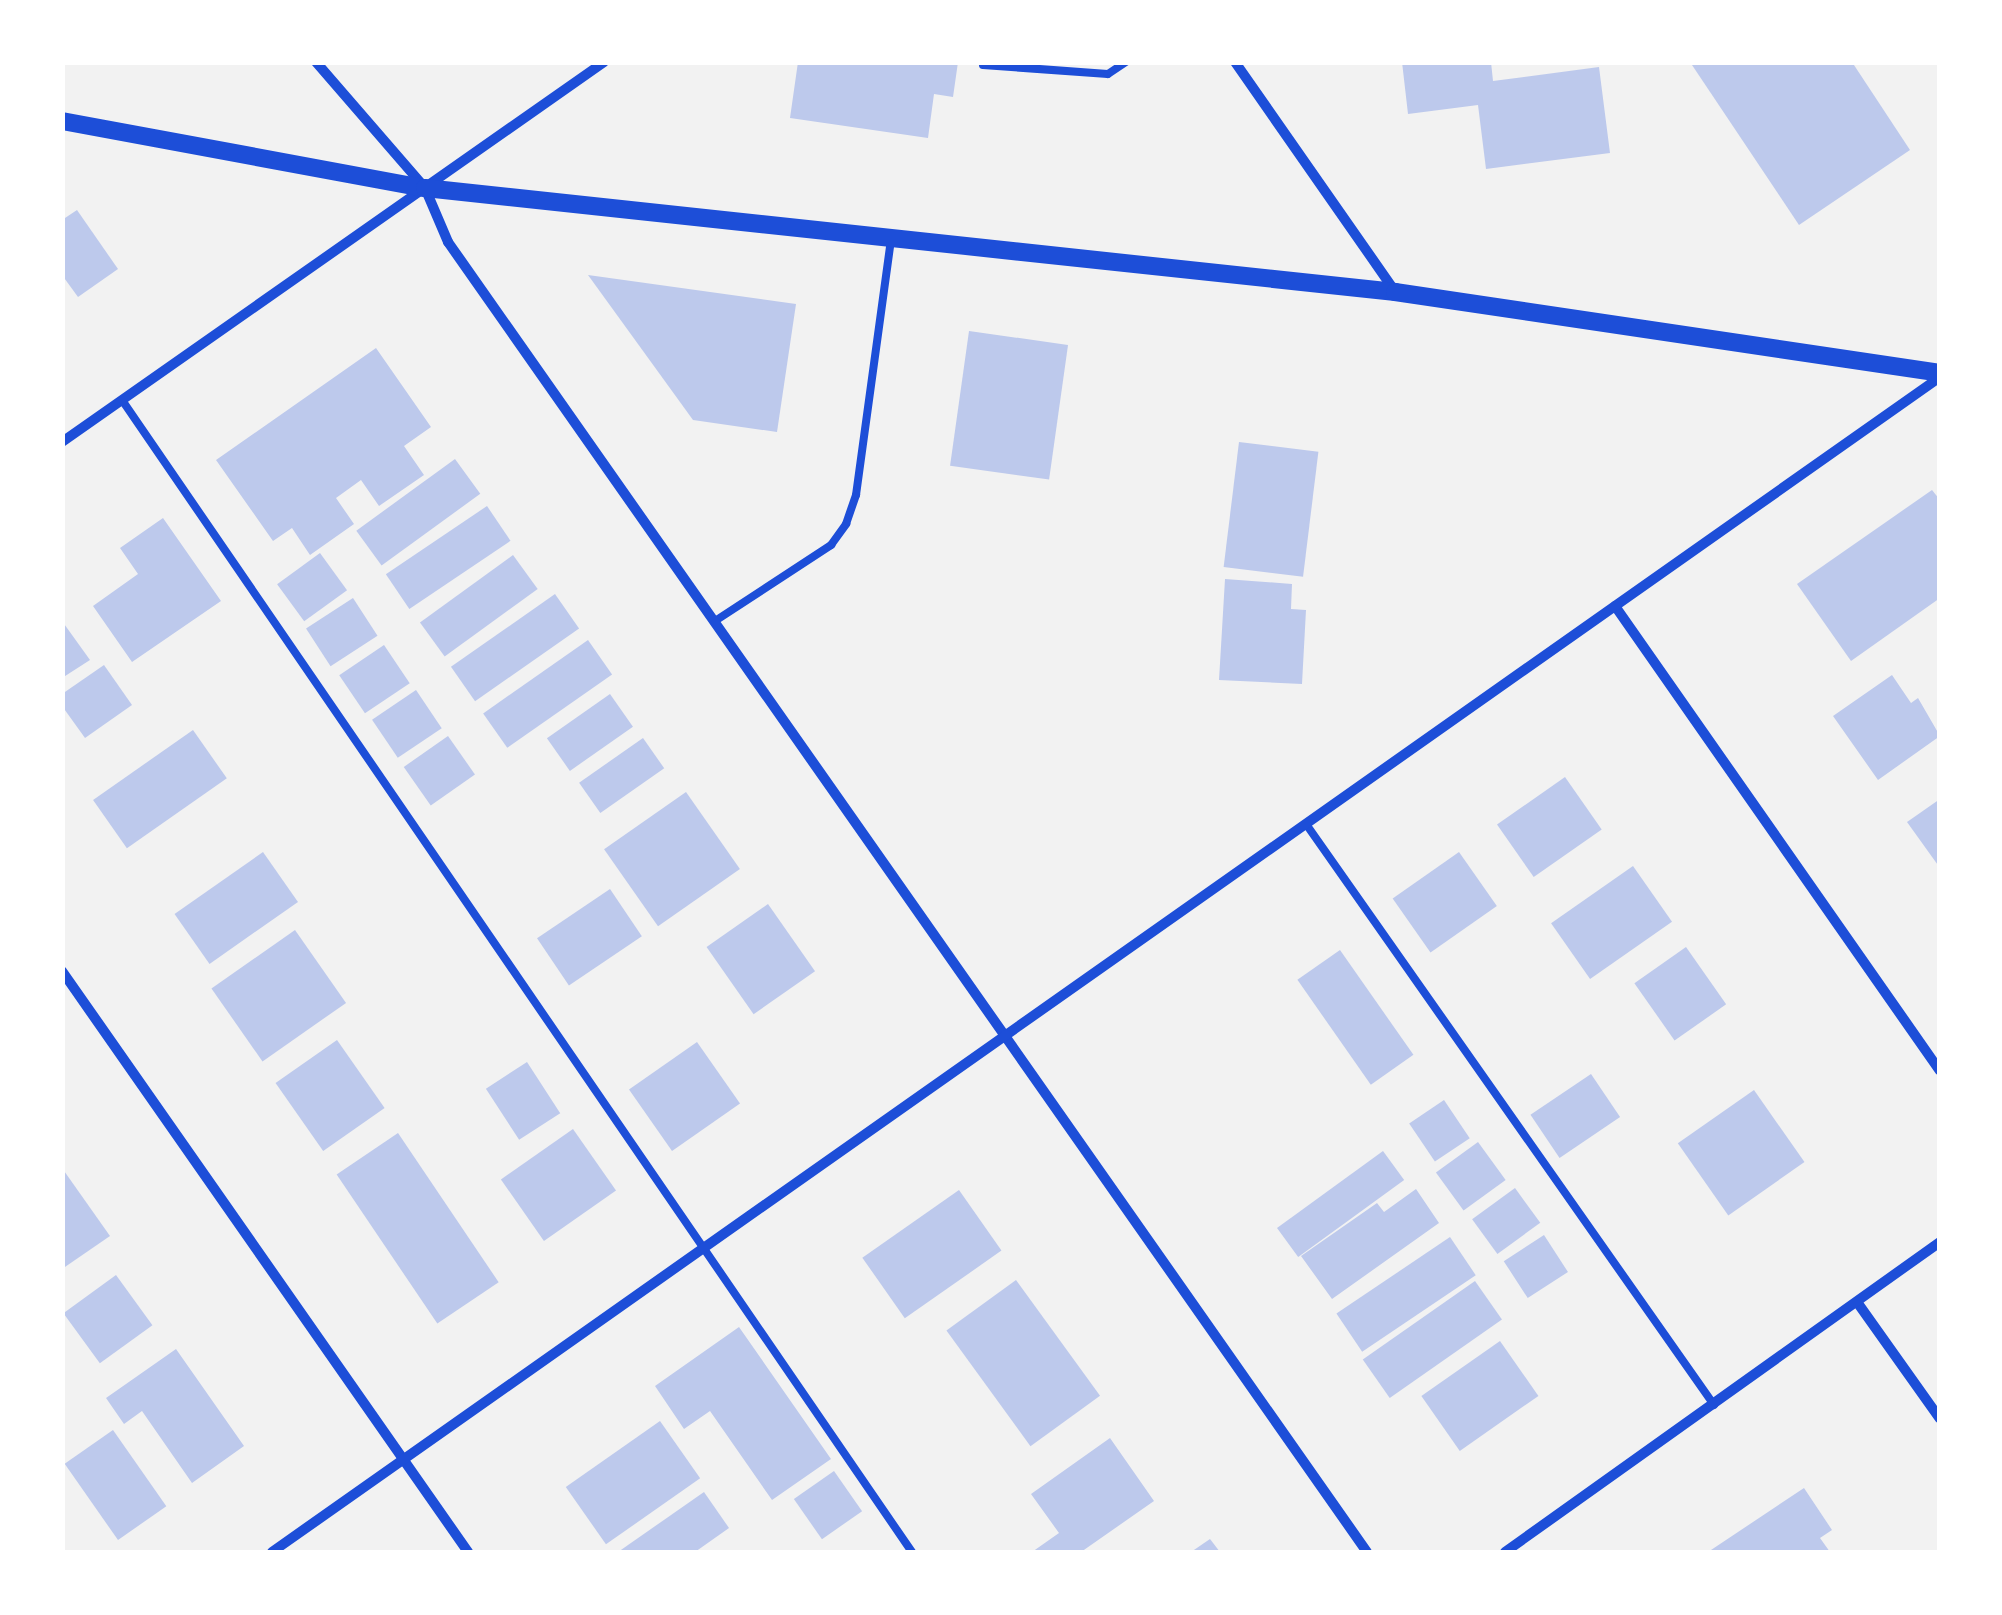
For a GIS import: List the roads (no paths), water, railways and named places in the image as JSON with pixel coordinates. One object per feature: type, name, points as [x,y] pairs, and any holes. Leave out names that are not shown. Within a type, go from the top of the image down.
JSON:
[{"type":"street","points":[[316,62],[425,188],[448,242],[1367,1552]]},
{"type":"street","points":[[62,442],[604,62]]},
{"type":"street","points":[[1235,62],[1395,292]]},
{"type":"street","points":[[62,121],[425,188],[1395,292],[1940,375]]},
{"type":"street","points":[[272,1552],[1940,375]]},
{"type":"street","points":[[1615,606],[1940,1071]]},
{"type":"street","points":[[62,971],[468,1552]]},
{"type":"street","points":[[1505,1552],[1940,1242]]},
{"type":"street","points":[[1856,1302],[1940,1419]]},
{"type":"lane","points":[[983,66],[1108,74],[1126,62]]},
{"type":"lane","points":[[715,620],[832,545],[846,524],[856,495],[891,238]]},
{"type":"lane","points":[[122,400],[912,1552]]},
{"type":"lane","points":[[1306,824],[1714,1406]]}]
